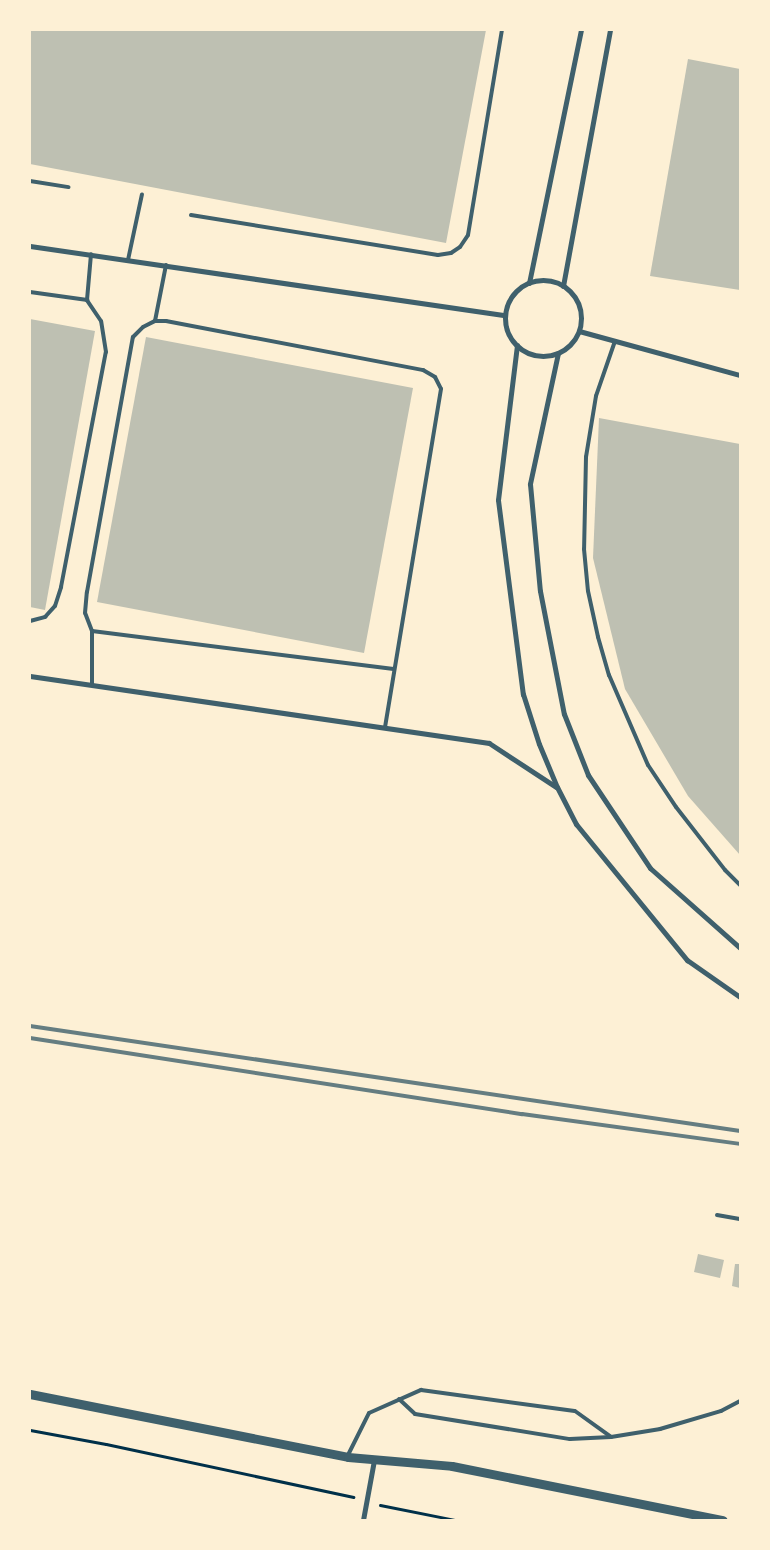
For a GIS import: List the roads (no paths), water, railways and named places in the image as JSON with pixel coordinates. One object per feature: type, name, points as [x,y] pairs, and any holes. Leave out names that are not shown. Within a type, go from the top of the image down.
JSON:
[{"type":"street","points":[[528,283],[581,30]]},
{"type":"street","points":[[563,286],[610,30]]},
{"type":"street","points":[[30,246],[506,314]]},
{"type":"street","points":[[547,280],[563,286],[576,299],[580,310],[578,331],[569,346],[558,353],[546,356],[532,354],[517,345],[506,328],[508,303],[515,293],[528,283],[547,280]]},
{"type":"street","points":[[578,331],[740,375]]},
{"type":"street","points":[[517,345],[498,500],[522,694],[539,744],[557,788],[576,824],[687,960],[740,997]]},
{"type":"street","points":[[558,353],[530,484],[540,591],[564,714],[588,775],[650,868],[740,948]]},
{"type":"street","points":[[30,676],[489,742],[557,788]]},
{"type":"street","points":[[30,1394],[348,1457],[374,1460],[404,1460],[452,1466],[723,1520]]},
{"type":"street","points":[[364,1520],[374,1460]]},
{"type":"lane","points":[[191,215],[438,255],[451,253],[460,248],[468,235],[502,30]]},
{"type":"lane","points":[[30,181],[69,187]]},
{"type":"lane","points":[[128,260],[142,194]]},
{"type":"lane","points":[[30,621],[45,617],[55,606],[61,587],[106,352],[100,321],[87,300],[91,254]]},
{"type":"lane","points":[[155,321],[166,265]]},
{"type":"lane","points":[[30,292],[87,300]]},
{"type":"lane","points":[[92,686],[92,631],[85,613],[87,592],[133,337],[143,326],[155,321],[166,321],[423,370],[435,377],[441,389],[385,728]]},
{"type":"lane","points":[[615,341],[596,396],[586,457],[584,549],[588,591],[598,637],[608,675],[648,765],[676,807],[725,870],[740,884]]},
{"type":"lane","points":[[92,631],[394,669]]},
{"type":"lane","points":[[717,1215],[740,1219]]},
{"type":"lane","points":[[348,1457],[369,1413],[421,1390],[575,1412],[611,1437]]},
{"type":"lane","points":[[399,1399],[415,1414],[570,1439],[611,1437],[660,1429],[720,1411],[740,1401]]},
{"type":"railway","points":[[30,1026],[740,1131]]},
{"type":"railway","points":[[30,1038],[522,1114],[740,1144]]}]
